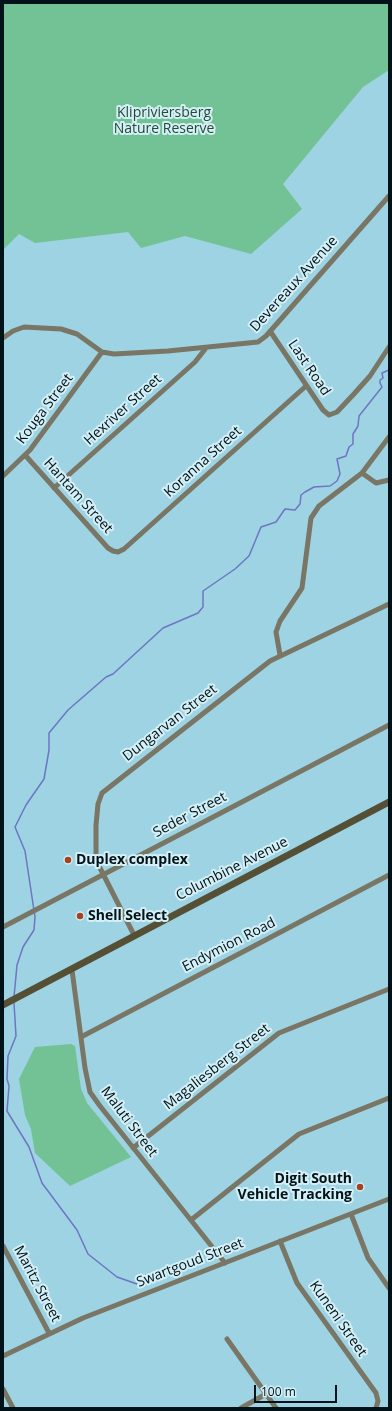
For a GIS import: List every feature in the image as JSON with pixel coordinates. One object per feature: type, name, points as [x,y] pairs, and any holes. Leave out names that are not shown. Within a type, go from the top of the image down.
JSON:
[{"type":"main road","name":"Columbine Avenue","points":[[3,1006],[72,970],[134,935],[389,802]]},
{"type":"street","name":"Devereaux Avenue","points":[[102,352],[129,353],[206,348],[258,342],[270,331],[389,196]]},
{"type":"street","points":[[3,338],[13,331],[24,327],[61,330],[74,333],[102,352]]},
{"type":"street","name":"Last Road","points":[[270,331],[324,412],[330,415],[341,408],[362,385],[389,347]]},
{"type":"street","name":"Hexriver Street","points":[[54,488],[199,359],[206,348]]},
{"type":"street","name":"Kouga Street","points":[[3,476],[25,455],[102,352]]},
{"type":"street","name":"Koranna Street","points":[[113,551],[118,552],[124,549],[306,386]]},
{"type":"street","points":[[280,655],[276,632],[280,620],[302,588],[311,518],[319,506],[362,472],[389,437]]},
{"type":"street","name":"Hantam Street","points":[[25,455],[101,541],[113,551]]},
{"type":"street","points":[[362,472],[376,483],[389,480]]},
{"type":"street","name":"Dungarvan Street","points":[[134,935],[96,862],[94,851],[98,804],[102,793],[255,672],[280,655],[389,604]]},
{"type":"street","name":"Seder Street","points":[[3,927],[389,725]]},
{"type":"street","name":"Endymion Road","points":[[81,1037],[389,875]]},
{"type":"street","name":"Maluti Street","points":[[72,970],[85,1068],[90,1092],[225,1263]]},
{"type":"street","name":"Magaliesberg Street","points":[[133,1148],[276,1034],[389,989]]},
{"type":"street","points":[[191,1220],[299,1134],[389,1098]]},
{"type":"street","name":"Swartgoud Street","points":[[3,1356],[49,1333],[112,1306],[389,1199]]},
{"type":"street","points":[[351,1214],[368,1258],[389,1288]]},
{"type":"street","name":"Kuneni Street","points":[[280,1241],[297,1283],[376,1393],[378,1401],[376,1408]]},
{"type":"street","name":"Maritz Street","points":[[3,1246],[49,1333]]},
{"type":"street","points":[[227,1339],[276,1408]]},
{"type":"street","points":[[3,1389],[13,1408]]},
{"type":"street","points":[[241,1408],[266,1394]]},
{"type":"green space","name":"Klipriviersberg Nature Reserve","points":[[3,3],[389,3],[389,70],[363,87],[283,184],[302,209],[251,254],[185,236],[141,248],[128,232],[35,243],[19,234],[3,250]]},
{"type":"green space","points":[[71,1044],[75,1046],[81,1089],[87,1103],[131,1157],[70,1186],[35,1153],[31,1129],[25,1115],[19,1079],[35,1047]]},
{"type":"waterway","points":[[14,997],[17,965],[23,947],[34,930],[35,917],[25,851],[15,827],[26,805],[44,779],[49,750],[49,733],[68,710],[106,677],[113,674],[163,628],[198,613],[203,607],[203,591],[235,569],[249,556],[261,527],[276,522],[285,509],[295,510],[300,504],[301,495],[305,492],[314,487],[330,486],[337,481],[340,474],[337,459],[346,456],[349,447],[353,444],[353,434],[358,426],[359,416],[382,387],[380,383],[380,380],[383,378],[382,373],[389,370]]},
{"type":"waterway","points":[[14,1003],[16,1036],[8,1056],[7,1079],[9,1086],[7,1111],[29,1147],[42,1183],[77,1230],[88,1254],[117,1277],[137,1284]]},
{"type":"place","name":"Duplex complex","points":[[68,860]]},
{"type":"place","name":"Shell Select","points":[[80,916]]},
{"type":"place","name":"Digit South Vehicle Tracking","points":[[360,1187]]}]
